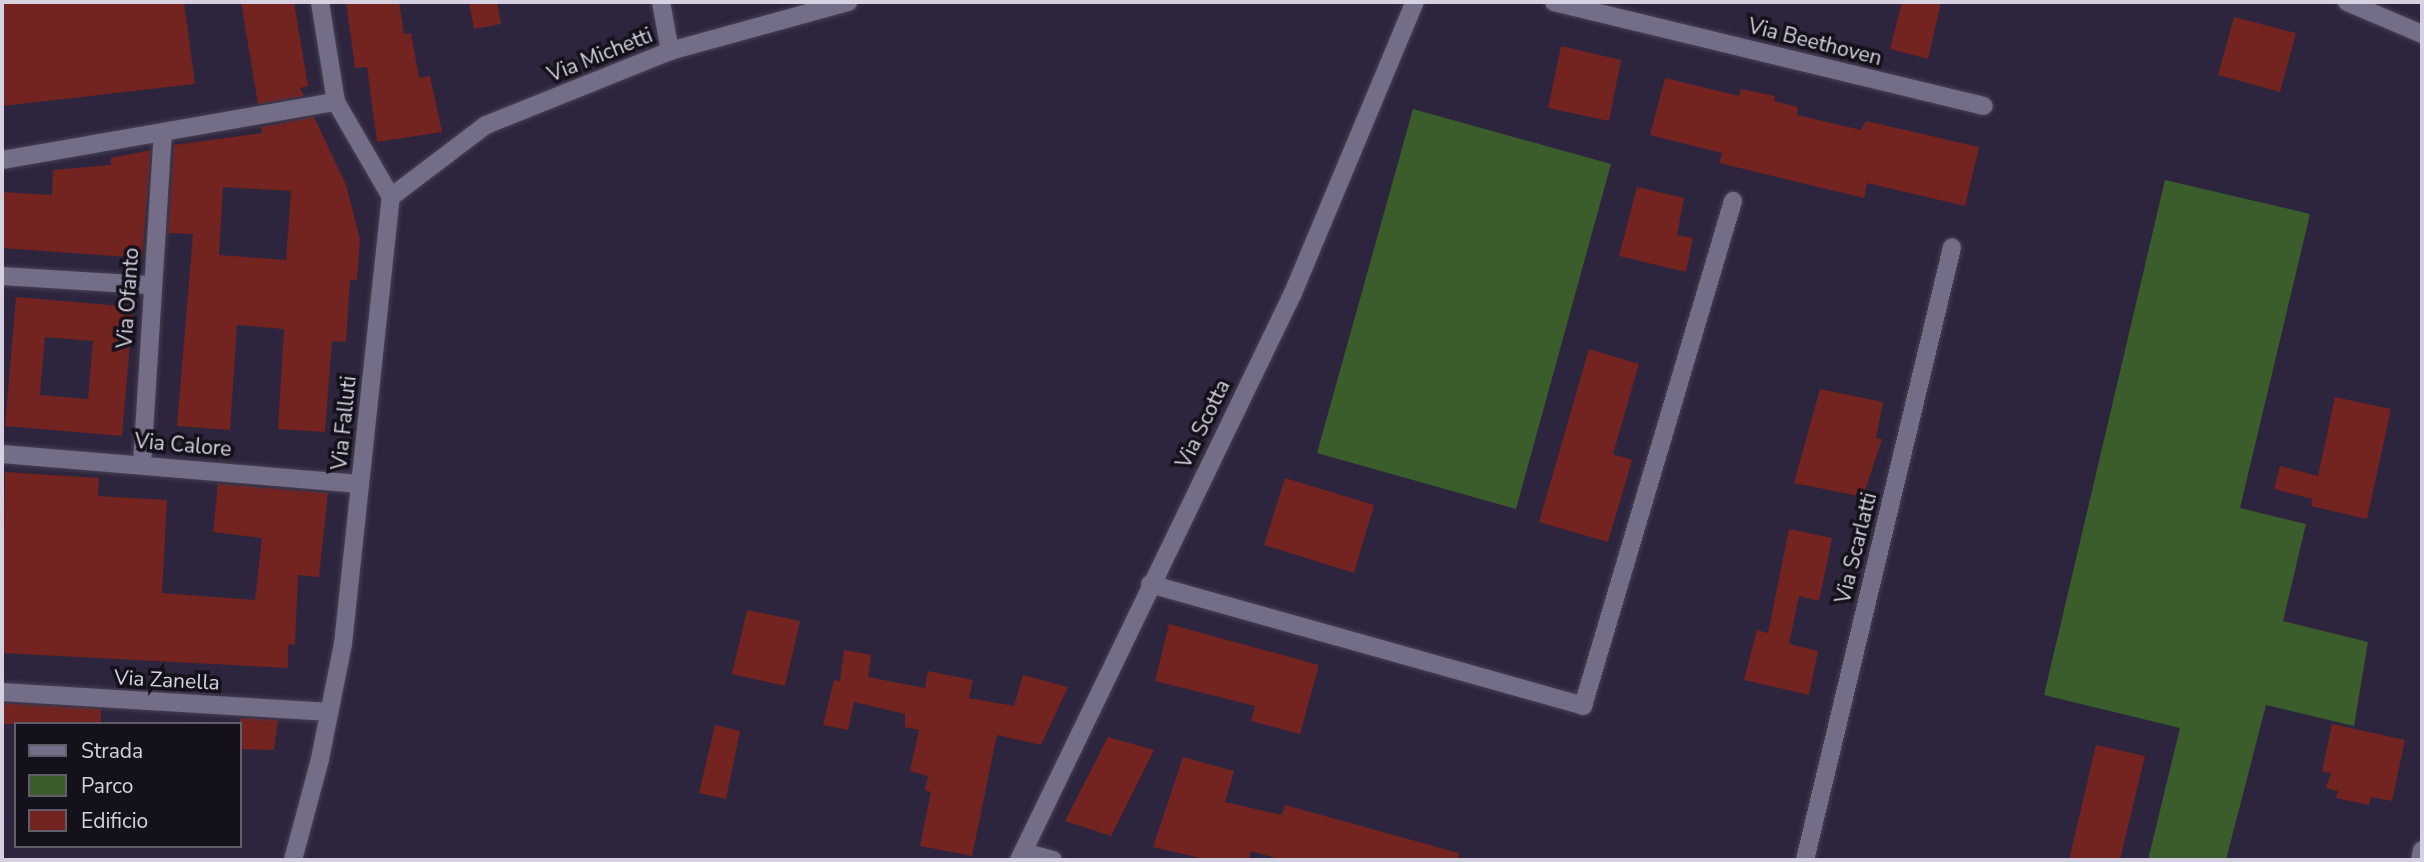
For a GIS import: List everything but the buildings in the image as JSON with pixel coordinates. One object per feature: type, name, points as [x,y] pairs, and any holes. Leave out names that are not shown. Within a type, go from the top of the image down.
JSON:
[{"type":"street","points":[[320,2],[336,102],[391,197]]},
{"type":"street","points":[[661,2],[670,51]]},
{"type":"street","name":"Via Michetti","points":[[391,197],[486,125],[670,51],[848,2]]},
{"type":"street","name":"Via Scotta","points":[[1021,856],[1150,584],[1293,293],[1415,2]]},
{"type":"street","name":"Via Beethoven","points":[[1554,2],[1984,106]]},
{"type":"street","points":[[2347,2],[2422,34]]},
{"type":"street","points":[[2,160],[336,102]]},
{"type":"street","name":"Via Ofanto","points":[[142,464],[151,285],[163,134]]},
{"type":"street","name":"Via Falluti","points":[[293,860],[343,643],[391,197]]},
{"type":"street","points":[[1150,584],[1583,706],[1733,201]]},
{"type":"street","name":"Via Scarlatti","points":[[1805,860],[1952,247]]},
{"type":"street","points":[[2,276],[151,285]]},
{"type":"street","name":"Via Calore","points":[[2,454],[360,484]]},
{"type":"street","name":"Via Zanella","points":[[2,692],[329,712]]},
{"type":"street","points":[[2420,860],[2422,850]]},
{"type":"street","points":[[1021,856],[1053,860]]},
{"type":"green space","points":[[1413,109],[1611,164],[1516,509],[1317,453]]},
{"type":"green space","points":[[2165,180],[2310,214],[2240,508],[2306,524],[2283,621],[2368,642],[2354,726],[2266,705],[2226,860],[2148,860],[2180,728],[2044,695]]}]
